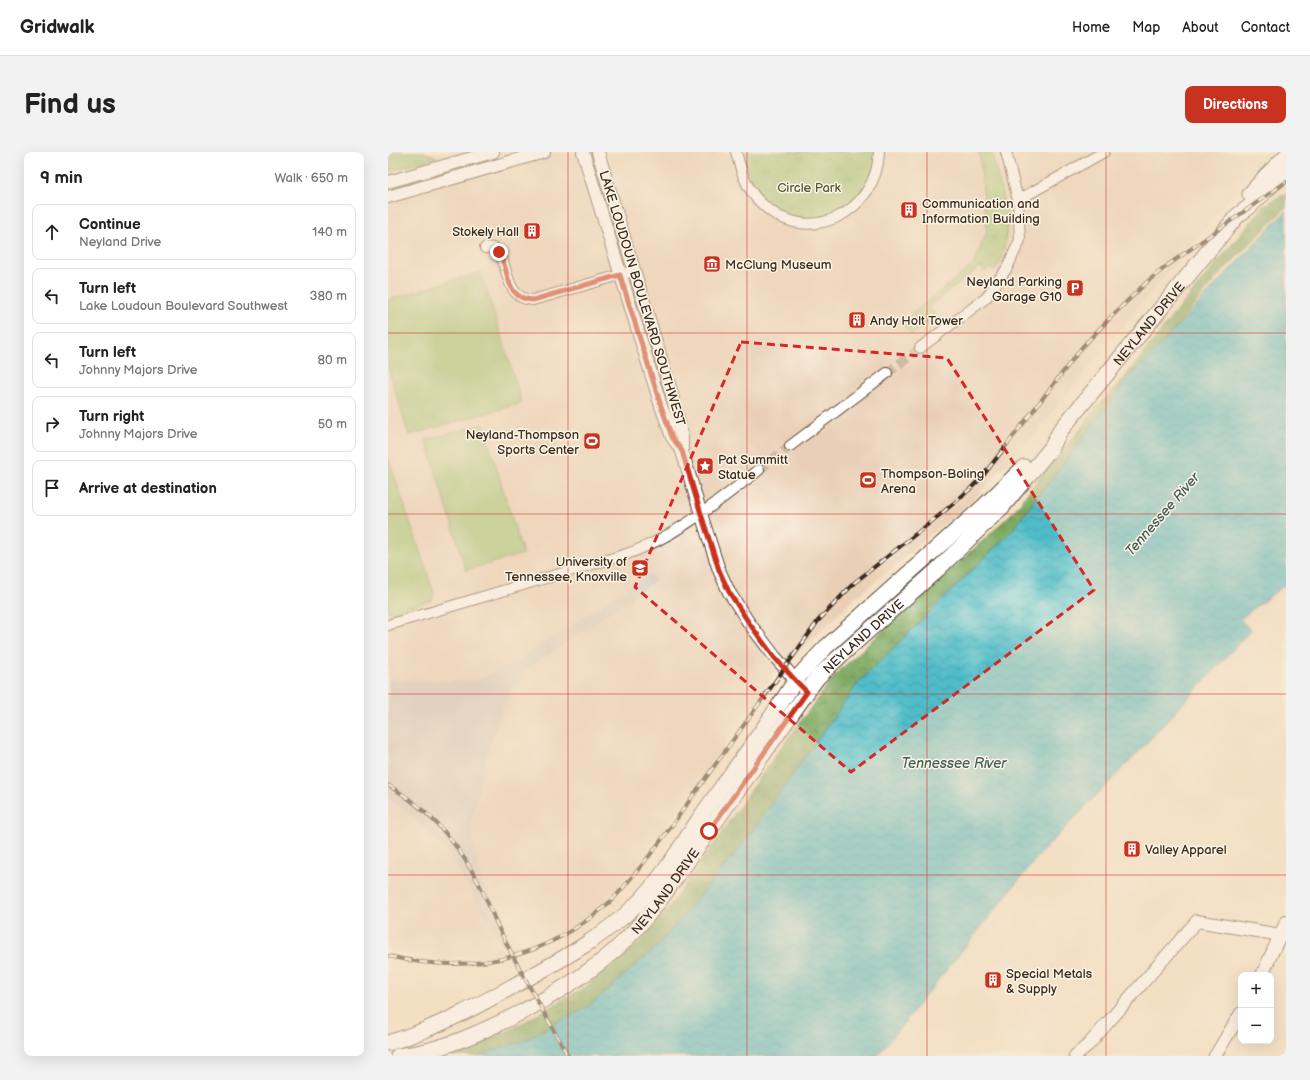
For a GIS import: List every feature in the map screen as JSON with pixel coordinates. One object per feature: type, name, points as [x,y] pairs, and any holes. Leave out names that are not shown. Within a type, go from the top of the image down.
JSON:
[{"type":"main road","name":"NEYLAND DRIVE","points":[[1238,216],[1243,204],[1256,187],[1286,156]]},
{"type":"main road","name":"NEYLAND DRIVE","points":[[398,1056],[418,1053],[446,1045],[502,1022],[564,988],[608,956],[638,927],[665,893],[817,678],[942,565],[998,511],[1052,447],[1060,431],[1238,216],[1286,171]]},
{"type":"main road","name":"NEYLAND DRIVE","points":[[388,1043],[416,1034],[495,997],[578,950],[612,927],[634,907],[673,858],[808,666],[826,648],[984,506],[1016,475],[1046,441],[1060,431]]},
{"type":"street","points":[[388,182],[493,152]]},
{"type":"street","points":[[388,197],[544,152]]},
{"type":"street","name":"LAKE LOUDOUN BOULEVARD SOUTHWEST","points":[[583,152],[661,406],[672,437],[682,451]]},
{"type":"street","name":"LAKE LOUDOUN BOULEVARD SOUTHWEST","points":[[598,152],[671,391],[682,436],[682,451],[719,570],[729,592],[749,623],[774,657],[807,692]]},
{"type":"street","points":[[736,152],[744,179],[760,202],[780,217],[802,223],[815,223],[836,219],[859,203],[865,196],[873,180],[879,160],[879,152]]},
{"type":"street","points":[[920,348],[986,298],[1007,268],[1020,240],[1018,200],[1006,152]]},
{"type":"street","points":[[1018,200],[1104,152]]},
{"type":"street","points":[[485,248],[492,248],[499,252],[513,291],[520,297],[528,300],[533,300],[634,271]]},
{"type":"street","points":[[790,446],[887,373]]},
{"type":"street","points":[[388,625],[648,547],[701,514],[759,470]]},
{"type":"street","points":[[1075,1056],[1089,1044],[1197,920],[1283,935]]},
{"type":"street","points":[[1264,972],[1283,935],[1286,922]]},
{"type":"street","points":[[1215,1056],[1238,1018]]},
{"type":"highlighted area","points":[[741,342],[947,358],[1094,590],[851,772],[635,587]]},
{"type":"shaded area","name":"University of Tennessee, Knoxville","points":[[388,152],[1272,152],[1246,180],[1137,309],[1033,436],[970,502],[853,600],[774,676],[639,863],[595,911],[562,934],[523,949],[479,957],[430,957],[388,949]]},
{"type":"shaded area","points":[[650,573],[655,581],[521,674],[502,709],[484,764],[471,825],[478,869],[507,935],[499,939],[447,850],[410,814],[388,799],[388,680],[475,681],[514,663]]},
{"type":"green space","points":[[388,152],[423,152],[437,157],[390,171],[388,165]]},
{"type":"green space","name":"Circle Park","points":[[740,152],[877,152],[874,175],[852,207],[816,222],[782,215],[752,189]]},
{"type":"green space","points":[[979,152],[992,152],[1008,219],[1005,244],[1000,264],[994,271],[990,268],[984,272],[980,267],[929,306],[936,316],[911,335],[902,322],[973,265],[987,231]]},
{"type":"green space","points":[[1286,193],[1286,207],[1217,277],[1166,339],[1125,383],[1011,532],[859,682],[739,849],[658,946],[591,1005],[523,1041],[477,1056],[451,1056],[512,1029],[585,987],[620,960],[642,940],[670,906],[773,759],[836,674],[1014,511],[1091,414],[1125,377],[1171,318],[1264,206],[1281,195],[1285,196]]},
{"type":"green space","points":[[481,272],[522,403],[409,435],[388,368],[388,300]]},
{"type":"green space","points":[[483,424],[523,554],[466,570],[426,440]]},
{"type":"green space","points":[[388,457],[434,593],[432,600],[388,613]]},
{"type":"water","name":"Tennessee River","points":[[1286,211],[1286,584],[1240,619],[1251,630],[1146,744],[1040,854],[877,1056],[477,1056],[523,1041],[591,1005],[658,946],[739,849],[859,682],[1011,532],[1125,383]]},
{"type":"tunnel","points":[[887,373],[920,348]]},
{"type":"tunnel","points":[[759,470],[790,446]]},
{"type":"railway","points":[[388,956],[419,962],[449,964],[479,962],[508,957],[535,948],[562,936],[587,920],[612,900],[660,843],[818,621],[854,583],[941,514],[982,477],[1083,346],[1147,282],[1168,265],[1286,182]]},
{"type":"railway","points":[[388,785],[426,812],[447,834],[465,859],[481,887],[508,947],[568,1056]]},
{"type":"place","name":"Communication and Information Building","points":[[909,210]]},
{"type":"place","name":"Stokely Hall","points":[[532,231]]},
{"type":"place","name":"McClung Museum","points":[[712,264]]},
{"type":"place","name":"Neyland Parking Garage G10","points":[[1075,288]]},
{"type":"place","name":"Andy Holt Tower","points":[[857,320]]},
{"type":"place","name":"Neyland-Thompson Sports Center","points":[[592,441]]},
{"type":"place","name":"Pat Summitt Statue","points":[[705,466]]},
{"type":"place","name":"Thompson-Boling Arena","points":[[868,480]]},
{"type":"place","name":"University of Tennessee, Knoxville","points":[[640,568]]},
{"type":"place","name":"Valley Apparel","points":[[1132,849]]},
{"type":"place","name":"Special Metals & Supply","points":[[993,980]]},
{"type":"route","points":[[499,252],[502,256],[513,291],[520,297],[528,300],[533,300],[620,275],[661,406],[672,437],[682,451],[719,570],[729,592],[749,623],[774,657],[807,692],[709,831]]}]
